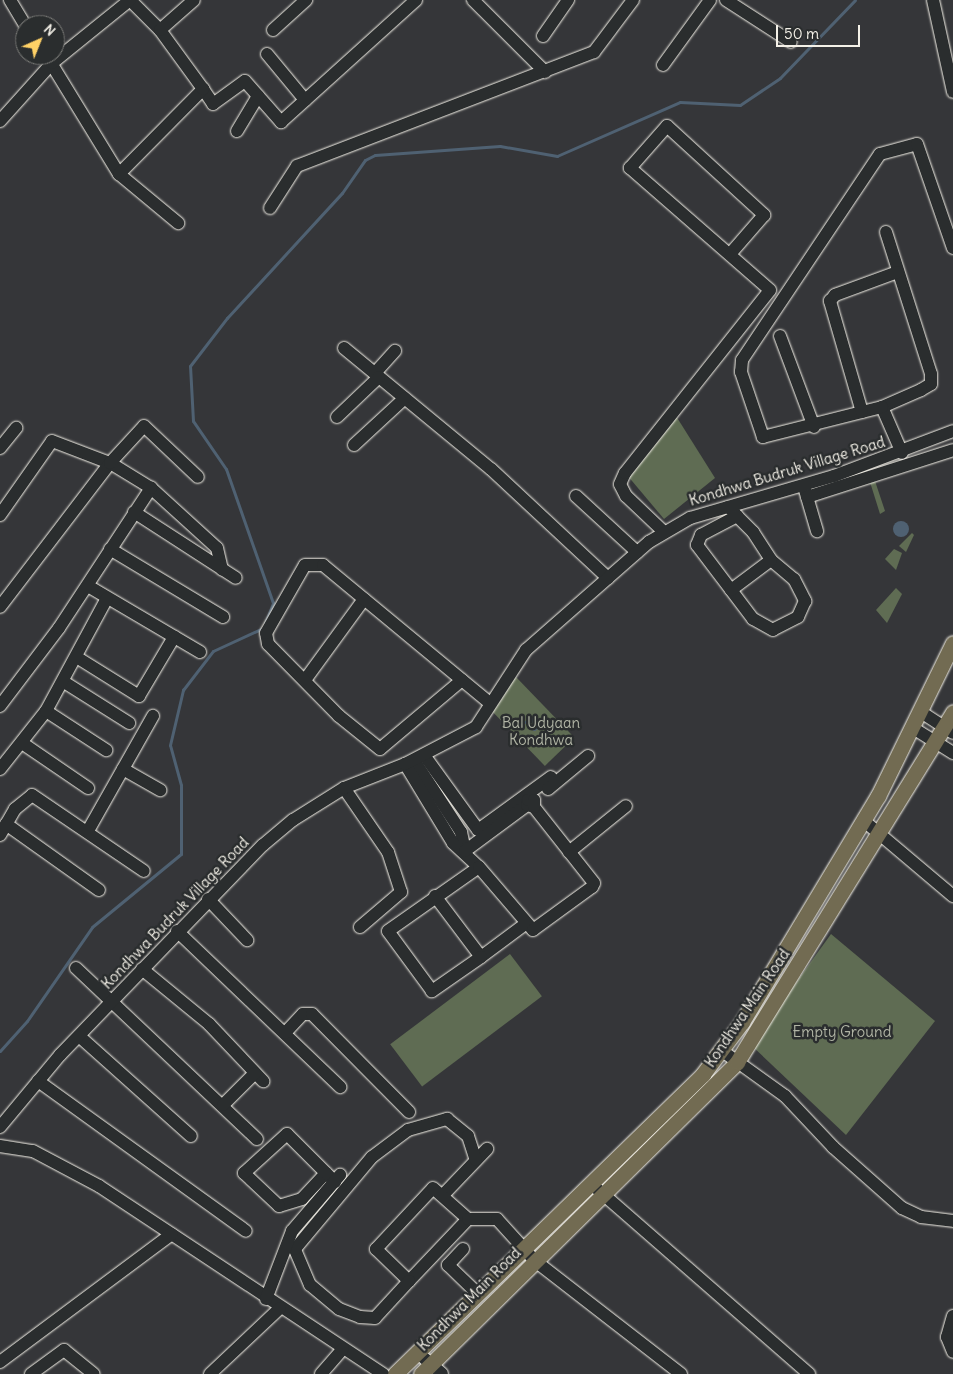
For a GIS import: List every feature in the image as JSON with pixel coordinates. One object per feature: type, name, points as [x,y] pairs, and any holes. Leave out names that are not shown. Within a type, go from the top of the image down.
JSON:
[{"type":"main road","name":"Kondhwa Main Road","points":[[395,1374],[522,1246],[703,1074],[721,1050],[878,796],[921,712],[953,643]]},
{"type":"main road","name":"Kondhwa Main Road","points":[[431,1371],[534,1260],[603,1196],[737,1062],[937,741],[949,730],[953,712]]},
{"type":"street","points":[[10,0],[19,15]]},
{"type":"street","points":[[65,47],[130,0],[160,30],[213,104],[245,81],[281,122],[416,0]]},
{"type":"street","points":[[160,30],[194,0]]},
{"type":"street","points":[[273,30],[306,0]]},
{"type":"street","points":[[473,0],[545,72]]},
{"type":"street","points":[[544,36],[568,0]]},
{"type":"street","points":[[270,208],[297,166],[594,52],[632,0]]},
{"type":"street","points":[[664,65],[710,0]]},
{"type":"street","points":[[726,0],[791,42]]},
{"type":"street","points":[[933,0],[952,83]]},
{"type":"street","points":[[267,54],[305,100]]},
{"type":"street","points":[[0,121],[44,65]]},
{"type":"street","points":[[53,65],[118,174],[178,223]]},
{"type":"street","points":[[118,174],[203,89]]},
{"type":"street","points":[[237,131],[258,96]]},
{"type":"street","points":[[664,532],[626,496],[620,484],[770,297],[766,283],[630,168],[666,127],[764,215],[731,253]]},
{"type":"street","points":[[886,232],[931,384],[882,407],[814,427],[763,437],[741,372],[742,360],[880,154],[917,144],[953,248]]},
{"type":"street","points":[[862,412],[830,301],[834,295],[898,272]]},
{"type":"street","points":[[780,336],[814,427]]},
{"type":"street","points":[[344,348],[491,469],[608,578]]},
{"type":"street","points":[[337,417],[377,375],[394,350]]},
{"type":"street","points":[[354,445],[405,398]]},
{"type":"street","points":[[882,407],[902,453]]},
{"type":"street","points":[[0,607],[110,463],[144,426],[198,477]]},
{"type":"street","points":[[0,448],[16,428]]},
{"type":"street","name":"Kondhwa Budruk Village Road","points":[[0,1127],[38,1081],[177,931],[208,899],[293,820],[344,788],[414,760],[476,727],[526,650],[637,552],[664,532],[690,518],[728,507],[806,491],[953,431]]},
{"type":"street","points":[[0,515],[52,441],[110,463],[151,488],[217,548],[222,569]]},
{"type":"street","points":[[817,532],[806,491],[953,450]]},
{"type":"street","points":[[0,706],[88,586],[110,549],[151,488]]},
{"type":"street","points":[[576,496],[637,552]]},
{"type":"street","points":[[728,507],[738,516],[771,560],[794,579],[805,600],[798,617],[766,630],[731,590],[697,540],[738,516]]},
{"type":"street","points":[[134,512],[236,578]]},
{"type":"street","points":[[110,549],[223,618]]},
{"type":"street","points":[[731,590],[771,560]]},
{"type":"street","points":[[462,680],[380,748],[339,716],[268,644],[266,633],[305,565],[323,565],[490,703]]},
{"type":"street","points":[[88,586],[200,652]]},
{"type":"street","points":[[0,769],[46,712],[78,658],[107,598]]},
{"type":"street","points":[[305,680],[364,599]]},
{"type":"street","points":[[78,658],[139,696],[174,637]]},
{"type":"street","points":[[64,682],[129,723]]},
{"type":"street","points":[[46,712],[106,750]]},
{"type":"street","points":[[921,712],[949,730]]},
{"type":"street","points":[[89,829],[153,716]]},
{"type":"street","points":[[913,728],[937,741],[953,753]]},
{"type":"street","points":[[22,744],[88,788]]},
{"type":"street","points":[[465,851],[588,756]]},
{"type":"street","points":[[414,760],[478,830],[530,801],[551,777]]},
{"type":"street","points":[[414,760],[453,843],[465,851],[524,925],[538,928],[592,887],[594,883],[530,801]]},
{"type":"street","points":[[123,769],[160,790]]},
{"type":"street","points":[[344,788],[388,852],[401,892],[360,926]]},
{"type":"street","points":[[99,890],[3,829],[23,799],[32,795],[89,829],[144,871]]},
{"type":"street","points":[[878,796],[896,808]]},
{"type":"street","points":[[569,852],[626,806]]},
{"type":"street","points":[[863,820],[881,832],[953,896]]},
{"type":"street","points":[[479,868],[391,927],[389,935],[432,991],[524,925]]},
{"type":"street","points":[[435,896],[481,957]]},
{"type":"street","points":[[208,899],[247,940]]},
{"type":"street","points":[[177,931],[340,1087]]},
{"type":"street","points":[[76,968],[113,999],[258,1139]]},
{"type":"street","points":[[142,968],[209,1024],[259,1077],[223,1106]]},
{"type":"street","points":[[285,1033],[303,1014],[312,1014],[409,1112]]},
{"type":"street","points":[[79,1036],[191,1136]]},
{"type":"street","points":[[721,1050],[786,1096],[833,1147],[902,1208],[921,1217],[953,1221]]},
{"type":"street","points":[[38,1081],[246,1231]]},
{"type":"street","points":[[476,1160],[468,1136],[447,1119],[408,1130],[372,1157],[302,1234],[295,1249],[310,1285],[339,1309],[360,1317],[375,1318],[468,1219],[497,1218],[534,1260],[681,1374]]},
{"type":"street","points":[[287,1134],[334,1177],[302,1199],[287,1206],[272,1204],[244,1173],[287,1134]]},
{"type":"street","points":[[0,1146],[33,1151],[62,1165],[172,1234],[266,1299],[383,1374]]},
{"type":"street","points":[[443,1195],[487,1149]]},
{"type":"street","points":[[266,1299],[292,1231],[334,1177]]},
{"type":"street","points":[[590,1182],[603,1196],[809,1374]]},
{"type":"street","points":[[409,1281],[378,1252],[377,1244],[430,1188],[443,1195],[468,1219]]},
{"type":"street","points":[[0,1362],[172,1234]]},
{"type":"street","points":[[463,1249],[448,1265],[476,1292]]},
{"type":"street","points":[[210,1374],[280,1308]]},
{"type":"street","points":[[953,1316],[947,1337],[953,1352]]},
{"type":"street","points":[[321,1374],[343,1349]]},
{"type":"street","points":[[31,1374],[64,1350],[94,1374]]},
{"type":"street","points":[[417,1352],[431,1371]]},
{"type":"green space","points":[[676,416],[715,478],[664,519],[627,475]]},
{"type":"green space","points":[[875,481],[885,511],[880,514],[870,482]]},
{"type":"green space","points":[[912,533],[914,535],[906,552],[899,546]]},
{"type":"green space","points":[[894,549],[902,553],[896,570],[885,559]]},
{"type":"green space","points":[[896,588],[902,594],[887,623],[876,610]]},
{"type":"green space","name":"Bal Udyaan Kondhwa","points":[[516,677],[574,737],[545,766],[487,705]]},
{"type":"green space","name":"Empty Ground","points":[[831,934],[935,1021],[846,1135],[751,1045]]},
{"type":"green space","points":[[510,954],[542,996],[422,1087],[390,1044]]},
{"type":"water","points":[[898,521],[904,521],[909,526],[907,535],[898,537],[893,532],[893,526]]},
{"type":"waterway","points":[[265,623],[273,603],[226,469],[193,421],[190,366],[227,318],[342,193],[365,160],[375,155],[500,146],[557,156],[680,102],[740,105],[780,78],[855,0]]},
{"type":"waterway","points":[[0,1051],[27,1021],[92,927],[181,854],[181,785],[170,745],[183,690],[213,651],[263,628]]},
{"type":"waterway","points":[[530,718],[538,726],[534,729],[526,722],[530,718]]}]
